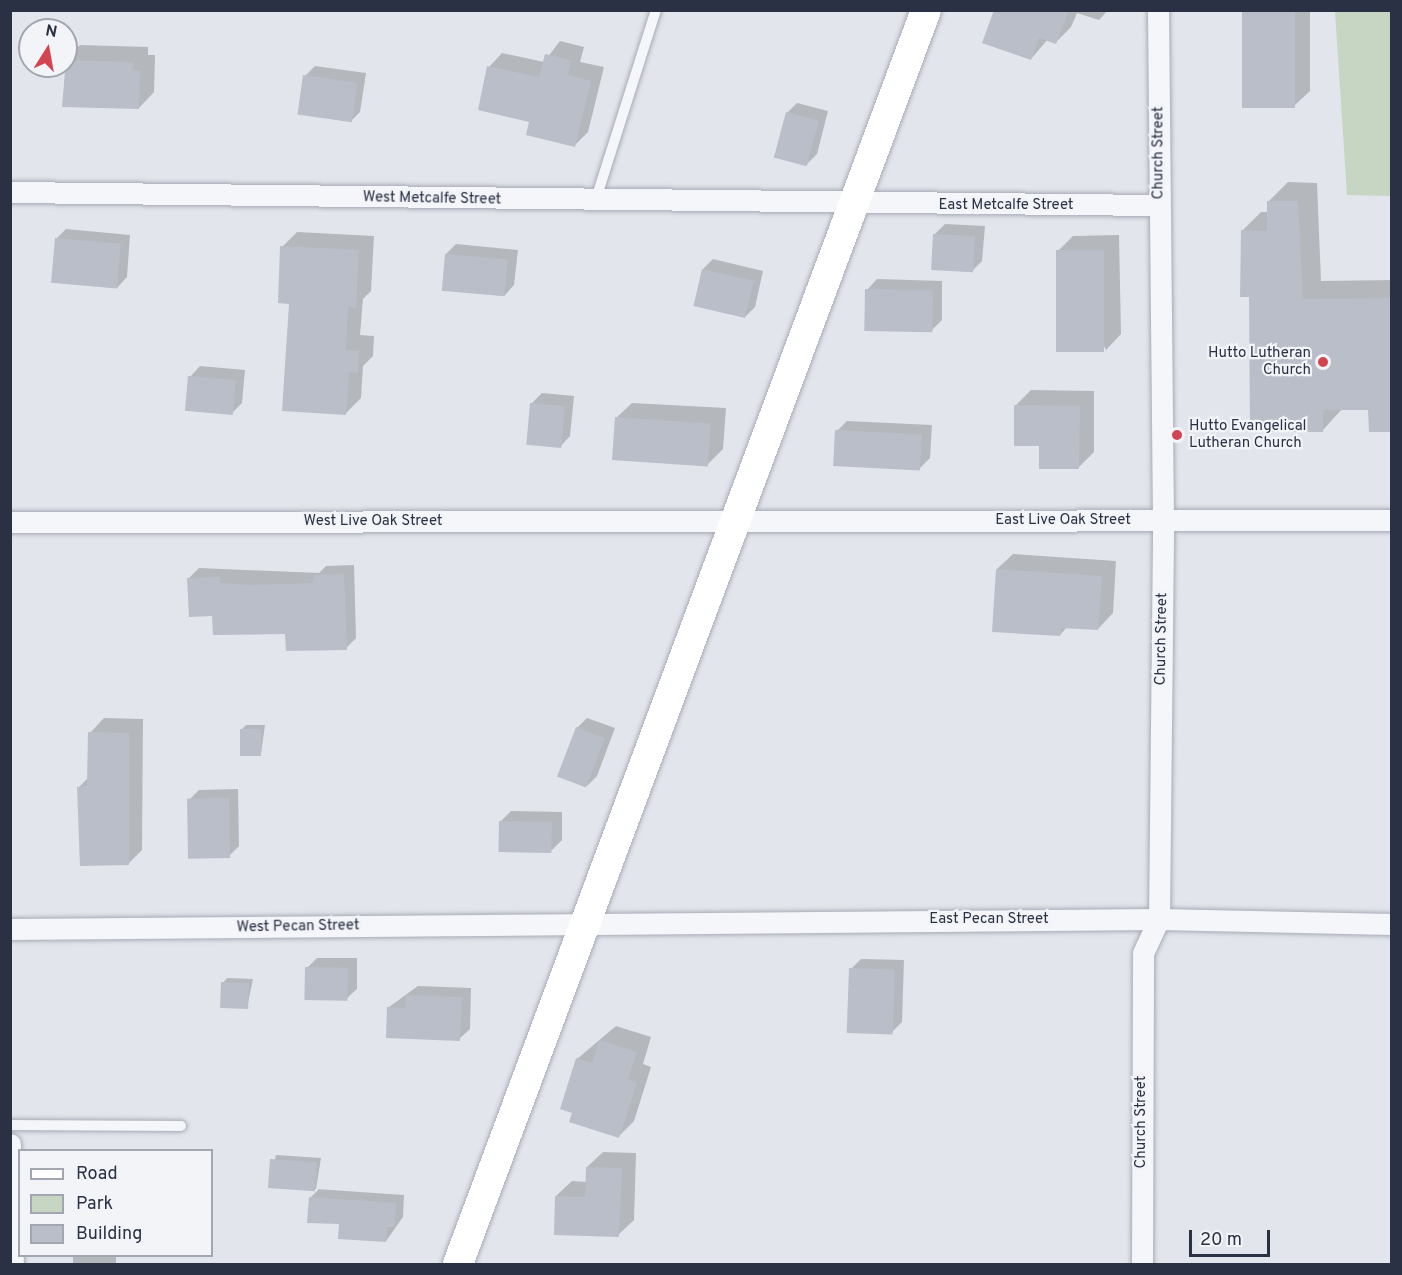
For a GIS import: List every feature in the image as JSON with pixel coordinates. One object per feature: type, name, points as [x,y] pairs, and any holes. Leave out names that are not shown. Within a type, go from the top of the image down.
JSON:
[{"type":"main road","points":[[458,1264],[926,10]]},
{"type":"street","name":"Church Street","points":[[1142,1264],[1143,953],[1159,919],[1163,520],[1158,10]]},
{"type":"street","name":"West Metcalfe Street","points":[[10,192],[853,206]]},
{"type":"street","name":"East Metcalfe Street","points":[[853,206],[1159,206]]},
{"type":"street","name":"East Live Oak Street","points":[[735,522],[1392,519]]},
{"type":"street","name":"West Live Oak Street","points":[[10,522],[735,522]]},
{"type":"street","name":"East Pecan Street","points":[[586,922],[1159,919],[1392,924]]},
{"type":"street","name":"West Pecan Street","points":[[10,929],[586,922]]},
{"type":"street","points":[[10,1144],[13,1264]]},
{"type":"lane","points":[[595,202],[656,10]]},
{"type":"lane","points":[[10,1125],[181,1126]]},
{"type":"green space","points":[[1335,11],[1391,11],[1391,196],[1347,195]]},
{"type":"building","points":[[994,10],[1069,10],[1056,44],[1039,38],[1031,60],[982,43]]},
{"type":"building","points":[[1242,10],[1295,10],[1295,108],[1242,108]]},
{"type":"building","points":[[545,54],[571,60],[568,75],[591,81],[575,147],[526,135],[529,122],[478,110],[487,66],[539,77]]},
{"type":"building","points":[[78,60],[133,62],[133,70],[140,70],[139,109],[62,107],[64,78],[78,78]]},
{"type":"building","points":[[303,75],[357,83],[352,122],[297,115]]},
{"type":"building","points":[[786,112],[819,121],[807,166],[774,157]]},
{"type":"building","name":"Hutto Lutheran Church","points":[[1267,201],[1298,201],[1303,299],[1392,298],[1392,432],[1369,432],[1368,410],[1323,410],[1323,432],[1250,432],[1249,297],[1240,297],[1241,230],[1267,231]]},
{"type":"building","points":[[933,234],[975,236],[973,272],[931,270]]},
{"type":"building","points":[[55,238],[121,244],[117,289],[51,283]]},
{"type":"building","points":[[280,246],[359,250],[356,308],[348,307],[346,350],[359,351],[358,373],[349,372],[346,415],[282,411],[289,304],[278,303]]},
{"type":"building","points":[[1056,250],[1104,250],[1104,352],[1056,352]]},
{"type":"building","points":[[445,254],[508,259],[505,296],[442,291]]},
{"type":"building","points":[[702,269],[754,281],[745,318],[693,306]]},
{"type":"building","points":[[865,289],[933,290],[932,332],[864,331]]},
{"type":"building","points":[[188,376],[236,380],[233,415],[185,411]]},
{"type":"building","points":[[530,403],[565,406],[561,448],[526,445]]},
{"type":"building","points":[[1014,405],[1080,406],[1079,469],[1039,469],[1039,446],[1014,446]]},
{"type":"building","points":[[615,417],[711,424],[708,467],[612,460]]},
{"type":"building","points":[[835,430],[922,435],[920,471],[833,466]]},
{"type":"building","points":[[996,569],[1102,576],[1098,630],[1061,628],[1060,636],[992,632]]},
{"type":"building","points":[[344,574],[347,650],[286,651],[285,634],[213,635],[212,616],[189,617],[187,578],[220,577],[220,583],[251,585],[312,583],[314,575]]},
{"type":"building","points":[[576,727],[605,738],[586,788],[557,776]]},
{"type":"building","points":[[240,729],[261,729],[261,756],[240,756]]},
{"type":"building","points":[[88,732],[129,733],[129,865],[80,866],[77,787],[87,786]]},
{"type":"building","points":[[229,798],[230,858],[188,859],[187,799]]},
{"type":"building","points":[[499,821],[552,822],[551,853],[498,852]]},
{"type":"building","points":[[305,967],[348,968],[347,1001],[304,1000]]},
{"type":"building","points":[[849,968],[895,970],[893,1035],[847,1033]]},
{"type":"building","points":[[221,982],[249,983],[248,1009],[220,1008]]},
{"type":"building","points":[[406,995],[462,997],[460,1041],[386,1038],[387,1007],[405,1008]]},
{"type":"building","points":[[599,1040],[637,1052],[628,1079],[637,1083],[619,1138],[569,1122],[572,1113],[560,1109],[576,1058],[592,1063]]},
{"type":"building","points":[[270,1159],[317,1162],[315,1191],[268,1188]]},
{"type":"building","points":[[586,1167],[622,1168],[619,1237],[554,1235],[555,1196],[585,1197]]},
{"type":"building","points":[[309,1197],[396,1203],[395,1227],[387,1227],[386,1242],[338,1239],[339,1224],[307,1223]]},
{"type":"place","name":"Hutto Lutheran Church","points":[[1323,362]]},
{"type":"place","name":"Hutto Evangelical Lutheran Church","points":[[1177,435]]}]
